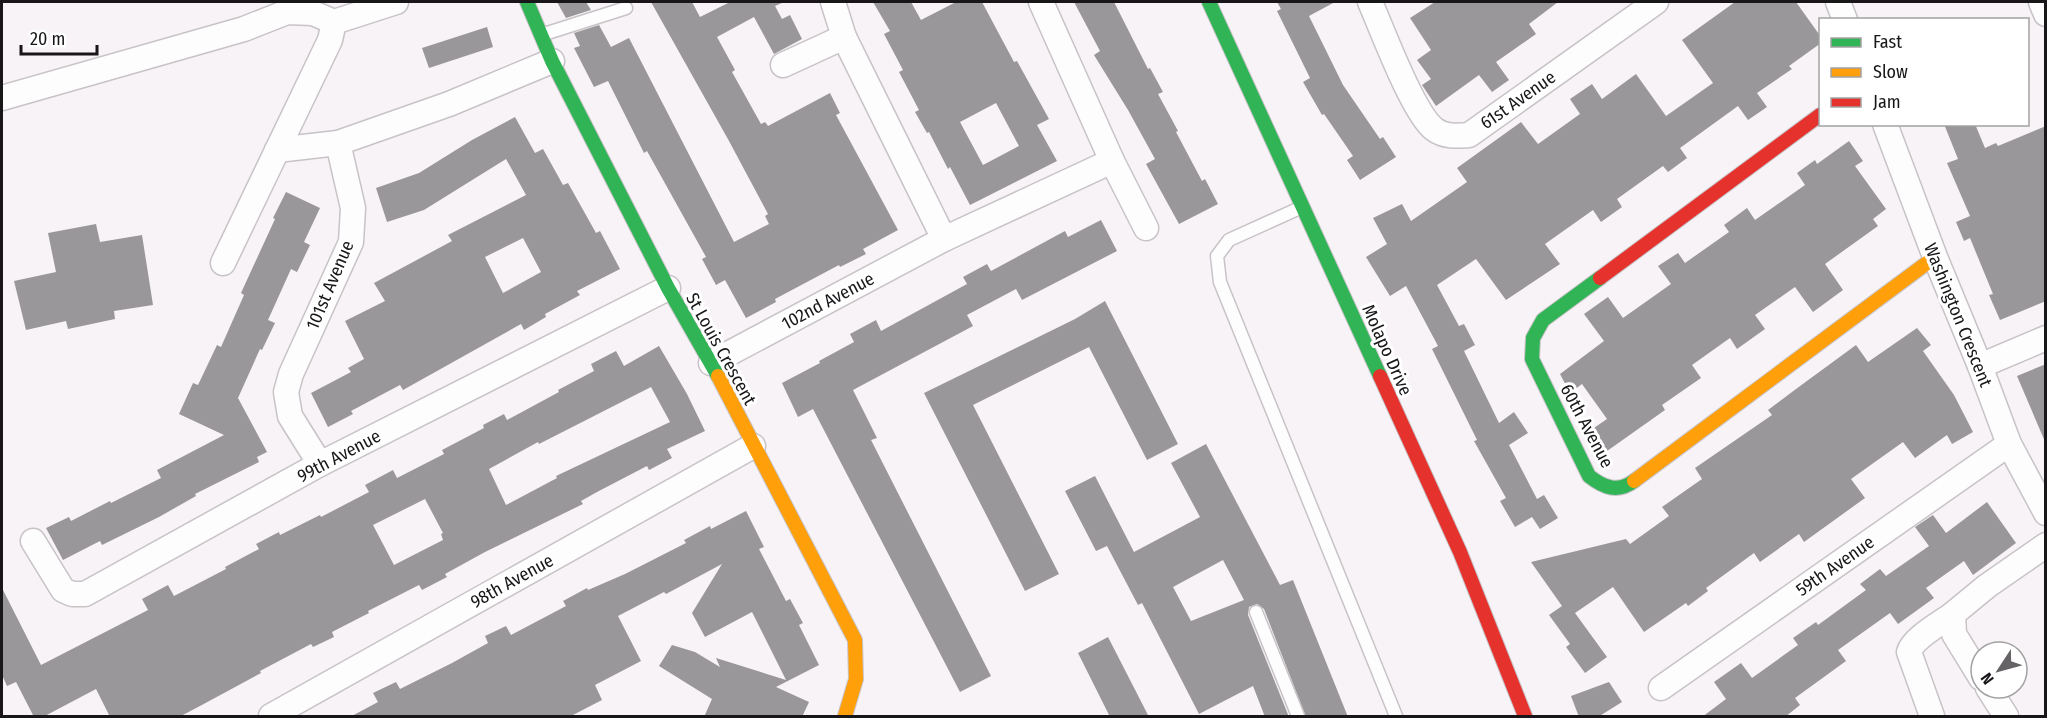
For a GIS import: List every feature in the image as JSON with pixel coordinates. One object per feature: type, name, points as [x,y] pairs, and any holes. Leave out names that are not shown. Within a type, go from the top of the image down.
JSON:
[{"type":"street","points":[[2,98],[244,29],[287,12],[313,13],[334,22],[396,2]]},
{"type":"street","name":"St Louis Crescent","points":[[527,2],[552,61],[668,288],[711,363],[855,640],[858,668],[855,689],[845,717]]},
{"type":"street","points":[[833,2],[844,37],[944,239]]},
{"type":"street","points":[[1041,2],[1112,161],[1146,228]]},
{"type":"street","name":"Molapo Drive","points":[[1209,2],[1460,552],[1525,717]]},
{"type":"street","name":"61st Avenue","points":[[1370,2],[1418,111],[1433,129],[1454,136],[1469,135],[1656,2]]},
{"type":"street","points":[[1838,2],[1844,18]]},
{"type":"street","points":[[2041,2],[2046,14]]},
{"type":"street","points":[[223,263],[330,40],[334,22]]},
{"type":"street","points":[[783,65],[844,37]]},
{"type":"street","points":[[277,150],[338,143],[449,104],[552,61]]},
{"type":"street","name":"60th Avenue","points":[[1819,116],[1543,320],[1533,338],[1532,359],[1589,476],[1601,486],[1617,490],[1628,485],[1935,257]]},
{"type":"street","name":"Washington Crescent","points":[[1886,126],[2009,444],[2043,507]]},
{"type":"street","name":"101st Avenue","points":[[320,464],[290,416],[286,392],[291,374],[351,242],[353,208],[338,143]]},
{"type":"street","name":"102nd Avenue","points":[[711,363],[944,239],[1112,161]]},
{"type":"street","name":"99th Avenue","points":[[33,541],[63,590],[72,594],[85,594],[320,464],[668,288]]},
{"type":"street","points":[[1980,366],[2046,338]]},
{"type":"street","name":"59th Avenue","points":[[1660,688],[2009,444]]},
{"type":"street","name":"98th Avenue","points":[[271,717],[753,446]]},
{"type":"street","points":[[1932,717],[1910,657],[1910,648],[1917,640],[1987,586],[2046,545]]},
{"type":"street","points":[[1953,614],[1954,634],[1969,658]]},
{"type":"street","points":[[1995,700],[2006,717]]},
{"type":"lane","points":[[540,35],[626,8]]},
{"type":"lane","points":[[1303,206],[1229,240],[1217,256],[1220,282],[1396,717]]},
{"type":"lane","points":[[1256,612],[1298,717]]},
{"type":"building","points":[[557,2],[586,2],[591,10],[566,18]]},
{"type":"building","points":[[651,2],[692,2],[700,17],[730,2],[784,2],[775,6],[782,19],[790,15],[802,39],[774,54],[754,17],[717,37],[735,70],[732,72],[761,124],[765,122],[768,126],[830,93],[840,113],[836,115],[898,230],[863,249],[866,254],[840,267],[839,265],[775,299],[776,302],[746,318],[725,280],[716,285],[702,259],[706,257],[647,151],[644,153],[608,81],[594,87],[574,48],[580,46],[574,33],[599,25],[611,47],[629,38],[734,242],[769,224],[765,216],[768,214]]},
{"type":"building","points":[[873,2],[911,2],[921,20],[956,2],[982,2],[1014,62],[1017,61],[1049,119],[1037,125],[1057,161],[970,205],[950,167],[948,169],[929,132],[927,133],[915,112],[919,110],[899,72],[903,70],[884,34],[890,31]],"holes":[[[996,103],[1019,146],[983,165],[960,122]]]},
{"type":"building","points":[[1074,2],[1114,2],[1148,69],[1150,68],[1163,92],[1158,94],[1178,131],[1176,132],[1202,181],[1205,179],[1218,204],[1179,224],[1146,164],[1155,159],[1094,55],[1100,51]]},
{"type":"building","points":[[1277,2],[1335,2],[1309,16],[1343,85],[1380,139],[1383,137],[1396,157],[1360,180],[1347,160],[1353,156],[1324,114],[1322,115],[1303,82],[1310,78],[1277,11],[1281,9]]},
{"type":"building","points":[[1435,2],[1558,2],[1529,24],[1536,34],[1496,62],[1509,80],[1492,92],[1479,75],[1436,106],[1422,85],[1431,79],[1417,60],[1431,50],[1410,18]]},
{"type":"building","points":[[1735,2],[1796,2],[1819,34],[1819,44],[1789,66],[1792,69],[1757,93],[1767,107],[1748,120],[1738,106],[1680,148],[1687,158],[1668,172],[1663,166],[1617,199],[1622,207],[1601,222],[1593,210],[1545,244],[1560,264],[1506,300],[1476,259],[1437,285],[1459,326],[1464,324],[1475,345],[1464,351],[1499,423],[1514,412],[1528,433],[1509,445],[1537,499],[1544,495],[1558,518],[1540,529],[1532,517],[1515,527],[1500,501],[1506,498],[1474,441],[1477,440],[1432,349],[1438,346],[1406,286],[1390,296],[1366,257],[1387,244],[1373,218],[1402,204],[1411,221],[1467,182],[1457,168],[1521,122],[1538,144],[1580,114],[1570,99],[1592,84],[1602,99],[1636,74],[1666,116],[1713,83],[1682,40]]},
{"type":"building","points":[[487,27],[493,47],[429,68],[422,48]]},
{"type":"building","points":[[515,117],[535,153],[543,149],[563,185],[568,183],[596,233],[600,231],[620,269],[577,291],[580,295],[545,314],[546,317],[524,330],[521,324],[403,390],[400,385],[351,411],[353,414],[328,427],[311,393],[351,372],[348,368],[364,359],[345,321],[385,301],[374,283],[452,241],[448,235],[526,195],[506,159],[424,210],[387,222],[376,188],[419,173]],"holes":[[[523,238],[541,272],[503,293],[485,257]]]},
{"type":"building","points":[[1945,126],[1976,126],[1985,148],[1996,143],[1998,146],[2046,126],[2046,301],[2000,320],[1989,295],[1993,294],[1970,238],[1964,241],[1956,222],[1970,216],[1947,163],[1958,159]]},
{"type":"building","points":[[1849,141],[1863,161],[1855,166],[1886,209],[1873,219],[1878,226],[1825,264],[1843,290],[1813,312],[1795,287],[1755,315],[1765,329],[1737,349],[1730,338],[1692,365],[1701,378],[1662,405],[1665,410],[1600,456],[1588,432],[1607,419],[1582,384],[1570,393],[1560,374],[1604,341],[1584,314],[1608,297],[1623,318],[1671,284],[1658,266],[1678,253],[1685,263],[1729,232],[1724,225],[1747,208],[1755,220],[1805,185],[1797,173],[1815,160],[1817,164]]},
{"type":"building","points":[[286,192],[320,208],[304,242],[310,245],[297,272],[291,269],[268,320],[275,323],[262,350],[260,349],[238,398],[267,452],[257,457],[259,462],[195,494],[196,496],[159,517],[102,545],[100,541],[63,560],[46,528],[69,517],[71,521],[161,478],[157,470],[224,435],[179,414],[193,383],[198,385],[217,345],[221,347],[244,295],[241,293]]},
{"type":"building","points":[[1101,220],[1117,251],[1022,300],[1016,289],[967,315],[973,326],[853,390],[877,438],[871,440],[991,676],[960,692],[813,409],[798,417],[782,383],[854,342],[850,334],[876,320],[881,331],[967,284],[963,277],[987,264],[991,271],[1065,231],[1068,237]]},
{"type":"building","points":[[96,224],[100,242],[142,235],[153,305],[114,311],[115,319],[68,329],[66,321],[26,330],[14,281],[56,272],[48,233]]},
{"type":"building","points":[[1105,301],[1178,444],[1147,460],[1089,347],[973,405],[1059,574],[1025,591],[924,393],[1075,319]]},
{"type":"building","points":[[1917,328],[1931,345],[1923,351],[1954,395],[1973,432],[1952,444],[1947,435],[1915,458],[1903,442],[1851,479],[1865,498],[1804,542],[1799,534],[1760,562],[1754,553],[1706,588],[1708,591],[1688,606],[1686,603],[1644,632],[1613,587],[1575,613],[1607,657],[1585,673],[1566,647],[1570,644],[1549,615],[1562,606],[1531,562],[1626,539],[1630,544],[1669,516],[1662,507],[1702,479],[1695,468],[1772,415],[1768,410],[1856,345],[1868,362]]},
{"type":"building","points":[[659,346],[705,431],[667,449],[672,458],[649,470],[647,466],[597,492],[581,501],[583,504],[485,552],[445,574],[447,577],[422,590],[419,585],[368,611],[369,613],[332,632],[334,637],[313,647],[311,644],[179,717],[110,717],[96,689],[43,717],[34,717],[16,682],[7,686],[2,675],[2,588],[41,665],[148,610],[142,599],[168,585],[174,596],[226,569],[225,567],[259,549],[256,544],[279,532],[280,535],[320,515],[321,517],[369,492],[365,485],[393,470],[397,478],[444,454],[442,450],[484,428],[483,425],[504,414],[507,420],[559,392],[558,390],[594,371],[591,364],[616,351],[624,366]],"holes":[[[651,387],[670,422],[556,476],[557,478],[506,505],[489,469],[538,442],[539,444]],[[425,499],[443,533],[441,534],[443,540],[394,565],[373,525]]]},
{"type":"building","points":[[2046,364],[2046,444],[2017,376]]},
{"type":"building","points":[[1206,444],[1280,585],[1293,580],[1348,717],[1306,717],[1264,609],[1257,604],[1249,607],[1248,615],[1289,717],[1265,717],[1253,686],[1199,714],[1142,603],[1138,605],[1107,546],[1096,551],[1065,491],[1095,476],[1134,552],[1200,517],[1171,463]],"holes":[[[1223,560],[1244,600],[1191,621],[1173,587]]]},
{"type":"building","points":[[1987,502],[2016,543],[1973,575],[1964,561],[1926,588],[1934,598],[1898,624],[1890,613],[1838,650],[1846,661],[1795,698],[1800,705],[1785,717],[1702,717],[1726,699],[1714,682],[1741,663],[1752,678],[1798,645],[1793,638],[1816,622],[1818,625],[1866,590],[1860,584],[1880,569],[1886,576],[1929,546],[1915,527],[1933,515],[1946,533]]},
{"type":"building","points":[[746,511],[764,547],[759,549],[786,601],[790,599],[803,623],[799,625],[819,665],[776,687],[809,702],[802,717],[704,717],[712,699],[659,666],[672,645],[695,652],[720,667],[716,658],[786,680],[752,612],[705,637],[692,613],[722,564],[618,616],[641,661],[595,685],[602,700],[569,717],[350,717],[378,702],[373,693],[396,682],[400,689],[452,663],[488,643],[485,636],[506,626],[511,635],[566,606],[563,601],[587,588],[588,590],[625,574],[686,543],[684,540],[710,526],[711,529]]},
{"type":"building","points":[[1108,637],[1149,717],[1110,717],[1078,653]]},
{"type":"building","points":[[1609,682],[1622,702],[1598,717],[1579,717],[1571,696]]},
{"type":"traffic: fast","points":[[527,2],[552,61],[668,288],[718,376]]},
{"type":"traffic: fast","points":[[1209,2],[1380,376]]},
{"type":"traffic: fast","points":[[1600,278],[1543,320],[1533,338],[1532,359],[1589,476],[1600,484],[1617,488],[1634,481]]},
{"type":"traffic: slow","points":[[1634,481],[1935,257]]},
{"type":"traffic: slow","points":[[718,376],[855,640],[856,679],[845,716]]},
{"type":"traffic: jam","points":[[1600,278],[1819,116]]},
{"type":"traffic: jam","points":[[1380,376],[1460,552],[1525,716]]}]
